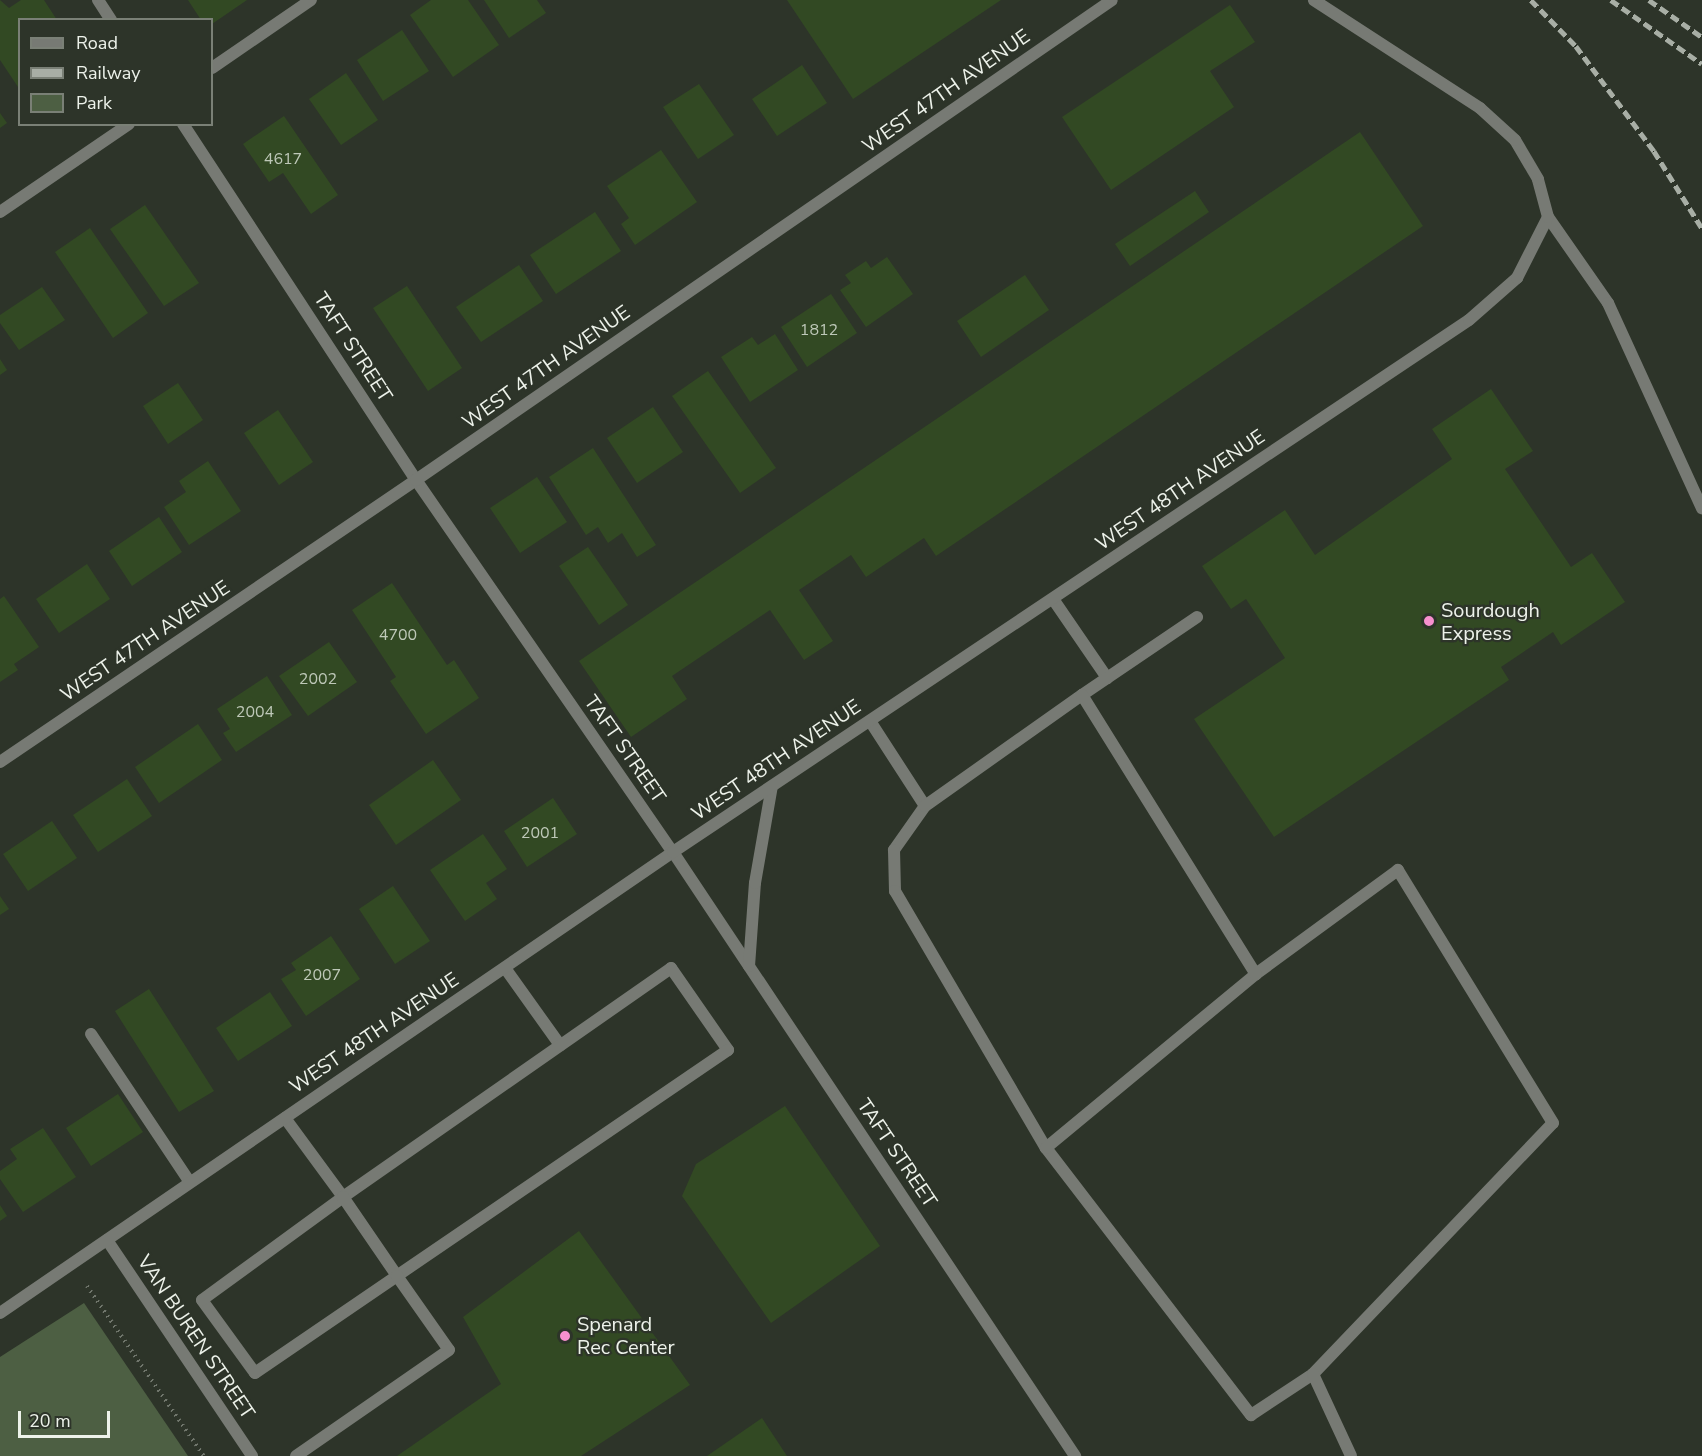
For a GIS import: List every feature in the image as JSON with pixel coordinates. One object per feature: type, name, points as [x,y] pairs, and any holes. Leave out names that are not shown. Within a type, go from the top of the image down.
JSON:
[{"type":"street","points":[[98,0],[110,18]]},
{"type":"street","points":[[213,67],[311,0]]},
{"type":"street","name":"WEST 47TH AVENUE","points":[[0,762],[416,480],[1112,0]]},
{"type":"street","points":[[1314,0],[1480,108],[1515,140],[1538,178],[1548,217],[1608,303],[1702,508]]},
{"type":"street","points":[[0,212],[126,126]]},
{"type":"street","name":"TAFT STREET","points":[[184,126],[416,480],[673,852],[1075,1456]]},
{"type":"street","name":"WEST 48TH AVENUE","points":[[0,1313],[107,1240],[189,1180],[285,1118],[673,852],[1469,320],[1517,278],[1548,217]]},
{"type":"street","points":[[1053,599],[1107,678]]},
{"type":"street","points":[[1046,1148],[1256,974],[1398,870],[1553,1123],[1313,1374],[1251,1415],[1046,1148],[896,891],[894,850],[925,806],[1082,694],[1197,617]]},
{"type":"street","points":[[1082,694],[1256,974]]},
{"type":"street","points":[[870,721],[925,806]]},
{"type":"street","points":[[749,966],[754,883],[772,786]]},
{"type":"street","points":[[505,968],[560,1046]]},
{"type":"street","points":[[671,968],[728,1050],[255,1373],[202,1300],[343,1197],[671,968]]},
{"type":"street","points":[[91,1034],[189,1180]]},
{"type":"street","points":[[285,1118],[449,1350],[296,1456]]},
{"type":"street","name":"VAN BUREN STREET","points":[[107,1240],[252,1456]]},
{"type":"street","points":[[1313,1374],[1351,1456]]},
{"type":"path","points":[[87,1286],[204,1456]]},
{"type":"green space","points":[[84,1303],[188,1456],[0,1456],[0,1357]]},
{"type":"building","points":[[0,0],[9,8],[21,0],[44,0],[56,18],[18,18],[18,87],[0,60]]},
{"type":"building","points":[[188,0],[247,0],[213,23],[213,18],[200,18]]},
{"type":"building","points":[[431,0],[468,0],[499,45],[453,77],[410,15]]},
{"type":"building","points":[[484,0],[537,0],[546,13],[509,38]]},
{"type":"building","points":[[787,0],[1001,0],[853,99]]},
{"type":"building","points":[[1230,5],[1255,42],[1210,71],[1234,107],[1111,190],[1062,117]]},
{"type":"building","points":[[402,30],[429,71],[383,101],[357,60]]},
{"type":"building","points":[[802,65],[827,103],[777,136],[752,99]]},
{"type":"building","points":[[346,73],[378,120],[341,145],[309,99]]},
{"type":"building","points":[[699,84],[734,135],[698,159],[663,107]]},
{"type":"building","points":[[0,113],[7,123],[0,128]]},
{"type":"building","points":[[284,116],[338,195],[311,214],[283,173],[269,182],[243,144]]},
{"type":"building","points":[[1360,132],[1423,226],[936,556],[924,538],[866,577],[851,555],[799,590],[833,641],[804,660],[770,610],[672,676],[687,699],[631,737],[579,661]]},
{"type":"building","points":[[661,150],[697,202],[635,245],[621,224],[629,218],[607,186]]},
{"type":"building","points":[[1195,191],[1209,212],[1130,266],[1115,244]]},
{"type":"building","points":[[145,205],[199,283],[164,306],[110,229]]},
{"type":"building","points":[[595,212],[621,251],[556,294],[530,255]]},
{"type":"building","points":[[90,228],[148,313],[113,338],[55,252]]},
{"type":"building","points":[[887,257],[913,294],[866,327],[840,290],[851,283],[845,275],[866,261],[871,268]]},
{"type":"building","points":[[519,265],[543,301],[481,342],[456,307]]},
{"type":"building","points":[[1025,275],[1049,310],[981,357],[957,321]]},
{"type":"building","points":[[407,286],[462,368],[428,391],[373,308]]},
{"type":"building","points":[[42,287],[65,320],[19,350],[0,323],[0,315]]},
{"type":"building","points":[[831,294],[857,333],[807,367],[781,327]]},
{"type":"building","points":[[775,334],[798,370],[750,402],[721,357],[752,337],[758,345]]},
{"type":"building","points":[[0,359],[7,370],[0,375]]},
{"type":"building","points":[[708,371],[776,468],[740,493],[672,396]]},
{"type":"building","points":[[178,383],[203,420],[168,444],[143,406]]},
{"type":"building","name":"Sourdough Express","points":[[1491,389],[1533,451],[1505,469],[1571,567],[1592,553],[1625,602],[1561,645],[1553,632],[1501,667],[1509,680],[1274,837],[1194,719],[1285,658],[1246,599],[1231,609],[1202,566],[1285,510],[1315,555],[1452,459],[1432,429]]},
{"type":"building","points":[[653,407],[683,452],[637,483],[607,438]]},
{"type":"building","points":[[278,410],[313,462],[279,485],[244,433]]},
{"type":"building","points":[[593,448],[656,545],[637,557],[622,533],[608,543],[598,527],[586,535],[549,477]]},
{"type":"building","points":[[208,461],[241,511],[189,545],[164,507],[186,492],[179,481]]},
{"type":"building","points":[[537,477],[567,522],[520,553],[490,508]]},
{"type":"building","points":[[159,517],[182,552],[132,586],[109,551]]},
{"type":"building","points":[[588,547],[628,605],[599,625],[559,566]]},
{"type":"building","points":[[87,564],[110,599],[59,633],[36,599]]},
{"type":"building","points":[[392,583],[447,665],[454,660],[479,698],[426,734],[390,681],[396,677],[352,610]]},
{"type":"building","points":[[4,596],[39,647],[14,664],[18,670],[0,682],[0,599]]},
{"type":"building","points":[[329,642],[357,682],[308,716],[279,676]]},
{"type":"building","points":[[267,676],[292,715],[236,752],[223,733],[230,729],[217,709]]},
{"type":"building","points":[[198,724],[222,760],[159,803],[135,767]]},
{"type":"building","points":[[433,760],[461,800],[396,845],[369,805]]},
{"type":"building","points":[[127,779],[152,816],[98,852],[73,815]]},
{"type":"building","points":[[553,798],[577,834],[527,867],[504,831]]},
{"type":"building","points":[[52,821],[77,858],[28,891],[3,854]]},
{"type":"building","points":[[483,834],[507,869],[486,883],[497,899],[465,921],[430,870]]},
{"type":"building","points":[[393,886],[430,941],[395,964],[359,909]]},
{"type":"building","points":[[0,896],[9,909],[0,915]]},
{"type":"building","points":[[331,936],[360,979],[306,1016],[281,979],[296,970],[291,963]]},
{"type":"building","points":[[149,989],[214,1091],[179,1112],[115,1011]]},
{"type":"building","points":[[270,992],[292,1026],[238,1061],[216,1028]]},
{"type":"building","points":[[118,1094],[143,1132],[91,1166],[66,1128]]},
{"type":"building","points":[[785,1106],[880,1246],[771,1323],[682,1196],[696,1164]]},
{"type":"building","points":[[43,1128],[76,1177],[23,1212],[0,1179],[0,1171],[17,1159],[10,1149]]},
{"type":"building","points":[[0,1205],[7,1216],[0,1221]]},
{"type":"building","name":"Spenard Rec Center","points":[[579,1231],[690,1385],[581,1456],[397,1456],[501,1384],[463,1317]]},
{"type":"building","points":[[762,1418],[787,1456],[707,1456]]},
{"type":"railway","points":[[1531,0],[1576,46],[1654,151],[1702,228]]},
{"type":"railway","points":[[1611,0],[1702,64]]},
{"type":"railway","points":[[1649,0],[1702,37]]},
{"type":"place","name":"Sourdough Express","points":[[1429,621]]},
{"type":"place","name":"Spenard Rec Center","points":[[565,1336]]}]
